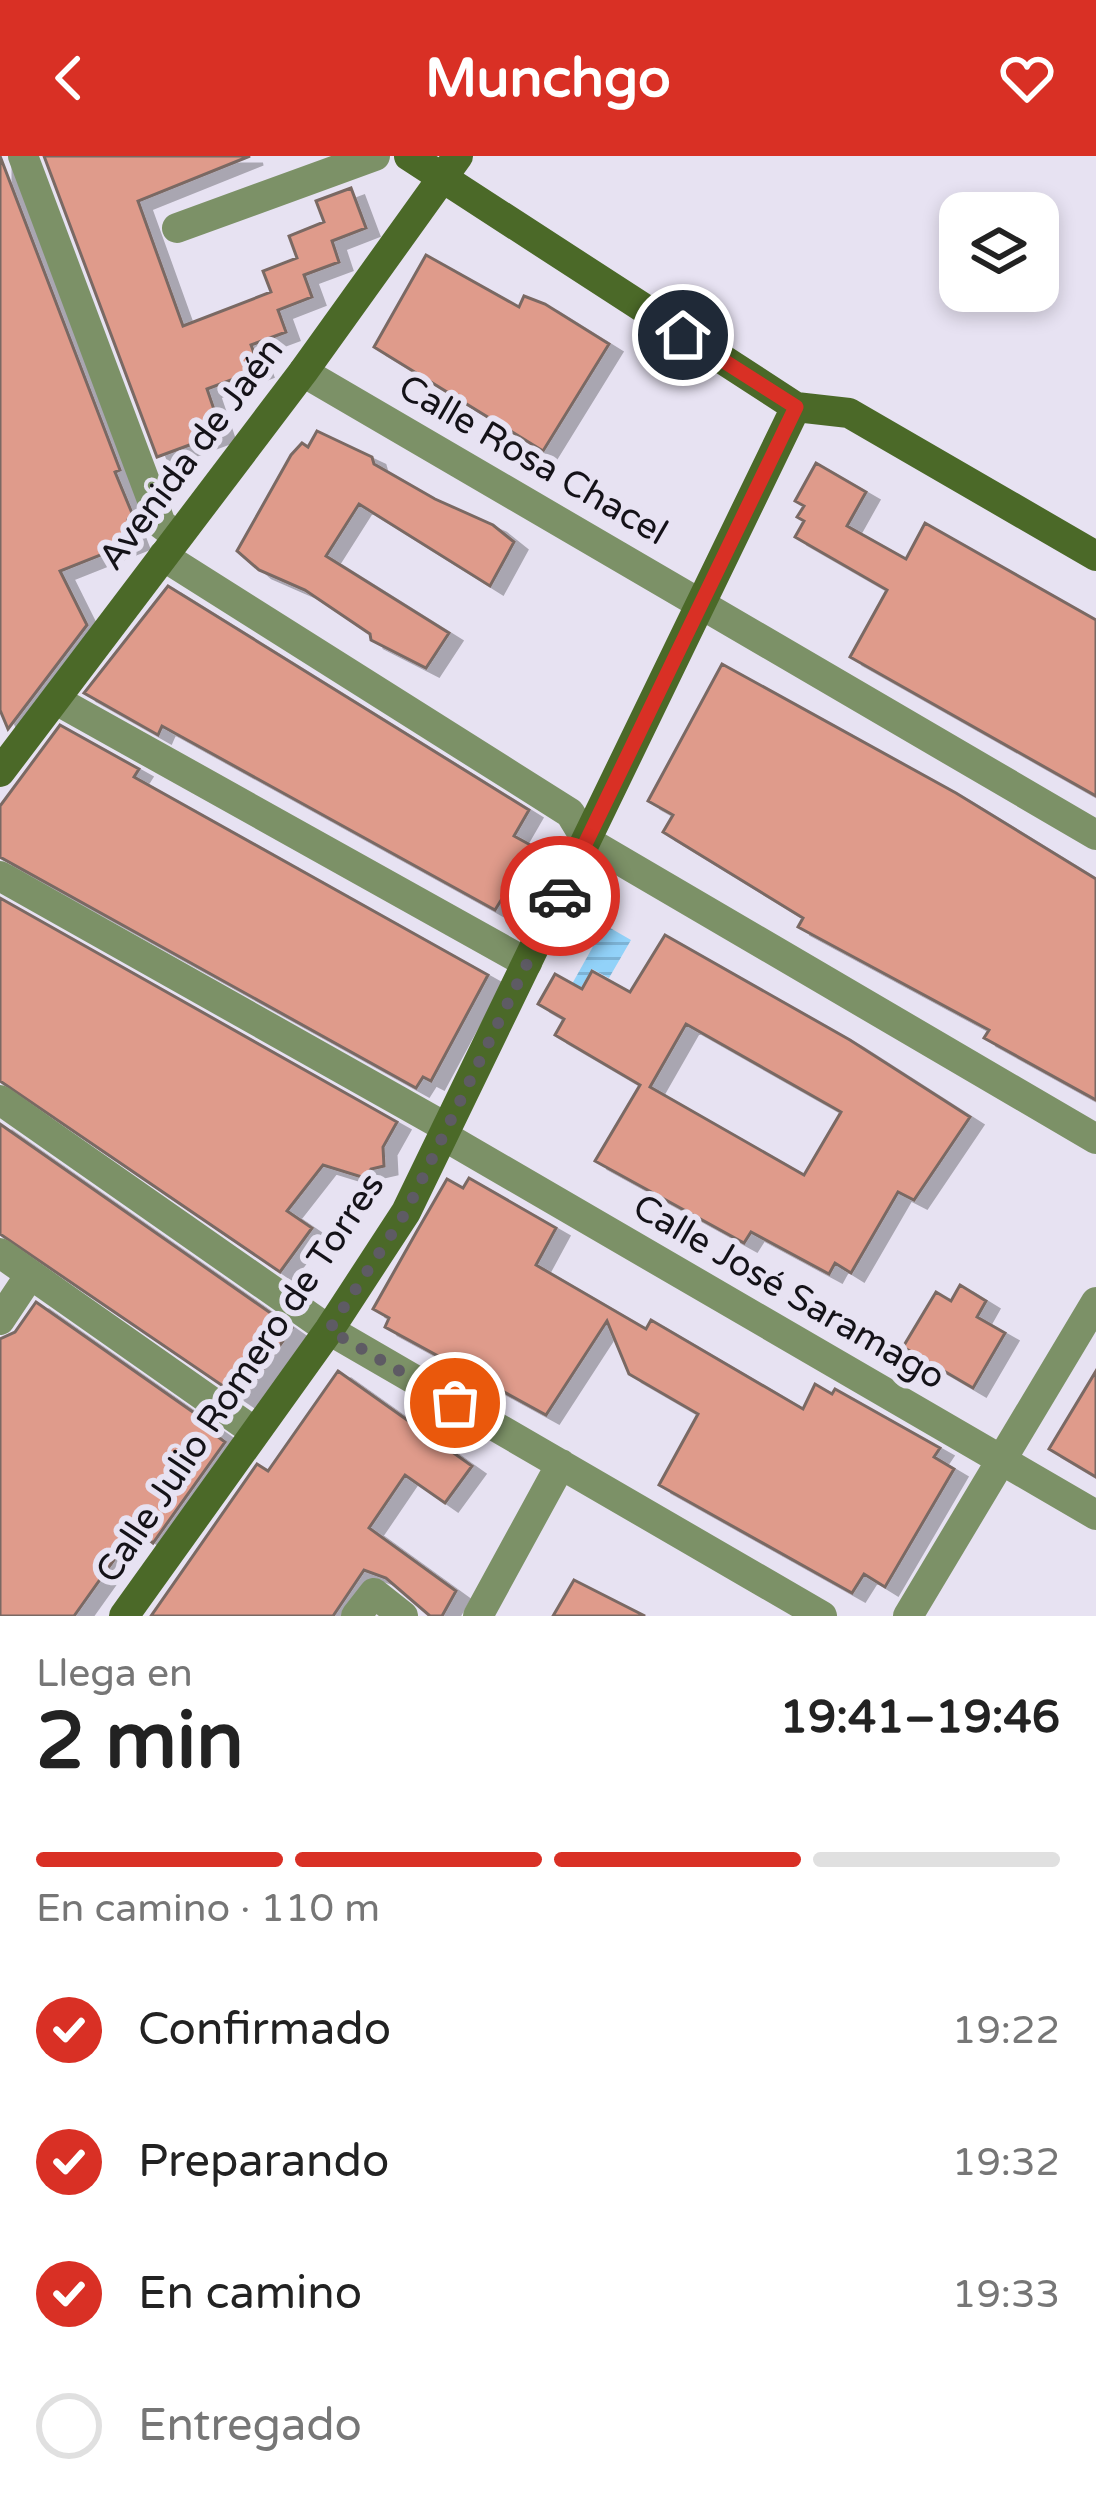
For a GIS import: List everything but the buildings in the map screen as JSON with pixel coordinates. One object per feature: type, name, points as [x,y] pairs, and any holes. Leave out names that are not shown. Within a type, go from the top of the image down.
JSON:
[{"type":"street","points":[[22,156],[170,546],[569,813],[587,841],[1096,1139]]},
{"type":"street","points":[[177,228],[375,156]]},
{"type":"street","points":[[409,156],[449,168],[796,407],[849,413],[1096,556]]},
{"type":"street","name":"Avenida de Jaén","points":[[3,759],[56,700],[303,372],[449,168]]},
{"type":"street","name":"Calle Rosa Chacel","points":[[303,372],[1096,835]]},
{"type":"street","name":"Calle Julio Romero de Torres","points":[[124,1616],[329,1330],[406,1212],[796,407]]},
{"type":"street","points":[[56,700],[527,963]]},
{"type":"street","name":"Calle José Saramago","points":[[0,876],[1096,1515]]},
{"type":"street","points":[[0,1100],[329,1330],[822,1616]]},
{"type":"street","points":[[0,1253],[254,1432]]},
{"type":"street","points":[[0,1320],[30,1275]]},
{"type":"street","points":[[908,1616],[1096,1302]]},
{"type":"street","points":[[478,1616],[561,1464]]},
{"type":"street","points":[[356,1616],[374,1593],[403,1616]]},
{"type":"water","points":[[605,925],[631,940],[609,978],[592,969],[580,989],[572,984]]},
{"type":"way so far","points":[[455,1403],[329,1330],[406,1212],[560,896]]},
{"type":"route","points":[[560,896],[796,407],[683,335]]}]
